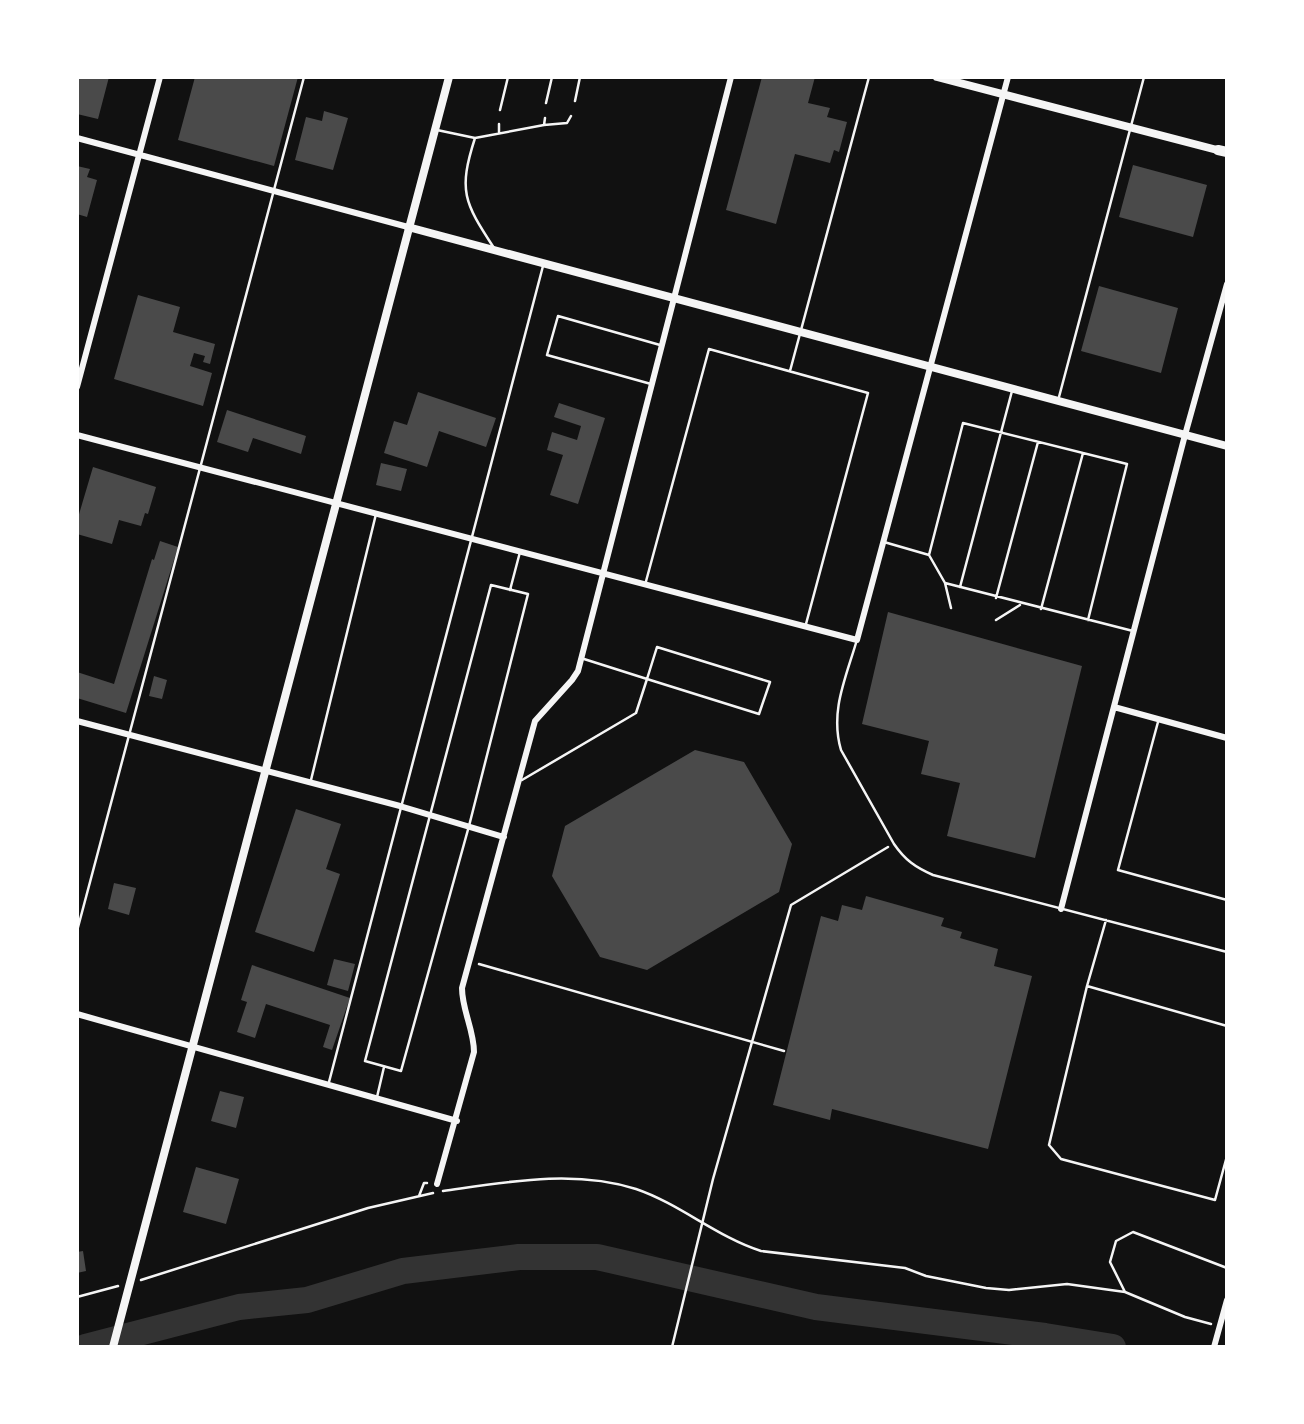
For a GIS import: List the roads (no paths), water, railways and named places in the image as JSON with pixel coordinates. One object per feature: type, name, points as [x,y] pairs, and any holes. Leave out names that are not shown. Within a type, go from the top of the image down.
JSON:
[{"type":"main road","points":[[113,1347],[449,77]]},
{"type":"main road","points":[[937,77],[1224,152]]},
{"type":"main road","points":[[408,227],[1227,446]]},
{"type":"street","points":[[77,387],[160,77]]},
{"type":"street","points":[[437,1184],[457,1121],[474,1052],[474,1041],[461,988],[535,722],[572,680],[581,658],[731,77]]},
{"type":"street","points":[[77,435],[857,639],[1007,77]]},
{"type":"street","points":[[77,138],[408,227]]},
{"type":"street","points":[[1061,909],[1227,284]]},
{"type":"street","points":[[1114,707],[1227,738]]},
{"type":"street","points":[[77,721],[504,836]]},
{"type":"street","points":[[77,1014],[457,1121]]},
{"type":"street","points":[[1214,1347],[1227,1300]]},
{"type":"lane","points":[[77,932],[304,77]]},
{"type":"lane","points":[[500,110],[508,77]]},
{"type":"lane","points":[[546,103],[552,77]]},
{"type":"lane","points":[[575,101],[580,77]]},
{"type":"lane","points":[[790,372],[869,77]]},
{"type":"lane","points":[[1058,401],[1144,77]]},
{"type":"lane","points":[[434,129],[475,138],[568,123],[571,116]]},
{"type":"lane","points":[[544,125],[545,118]]},
{"type":"lane","points":[[499,124],[499,133]]},
{"type":"lane","points":[[475,138],[467,161],[464,191],[476,219],[495,250]]},
{"type":"lane","points":[[328,1085],[543,262]]},
{"type":"lane","points":[[651,384],[547,355],[558,316],[661,345]]},
{"type":"lane","points":[[645,585],[709,349],[867,393],[805,626]]},
{"type":"lane","points":[[960,587],[1013,388]]},
{"type":"lane","points":[[929,555],[963,423],[1127,464],[1088,620]]},
{"type":"lane","points":[[996,598],[1038,442]]},
{"type":"lane","points":[[1041,608],[1083,453]]},
{"type":"lane","points":[[310,783],[376,512]]},
{"type":"lane","points":[[884,542],[929,555],[945,583],[951,608]]},
{"type":"lane","points":[[510,590],[521,552]]},
{"type":"lane","points":[[945,583],[1133,631]]},
{"type":"lane","points":[[491,585],[510,590],[528,594],[468,826],[401,1071],[384,1067],[365,1061],[429,814],[491,585]]},
{"type":"lane","points":[[996,621],[1021,604]]},
{"type":"lane","points":[[857,639],[835,719],[836,734],[841,750],[903,858],[914,867],[933,875],[1227,953]]},
{"type":"lane","points":[[519,781],[636,713],[647,679],[657,647],[770,682],[759,714],[647,679],[581,658]]},
{"type":"lane","points":[[1158,719],[1118,870],[1227,900]]},
{"type":"lane","points":[[1106,920],[1087,986],[1049,1145],[1061,1159],[1215,1200],[1227,1156]]},
{"type":"lane","points":[[1087,986],[1227,1026]]},
{"type":"lane","points":[[377,1098],[384,1067]]},
{"type":"waterway","points":[[85,1347],[239,1307],[307,1300],[403,1271],[519,1257],[597,1257],[816,1307],[1113,1347]]}]
